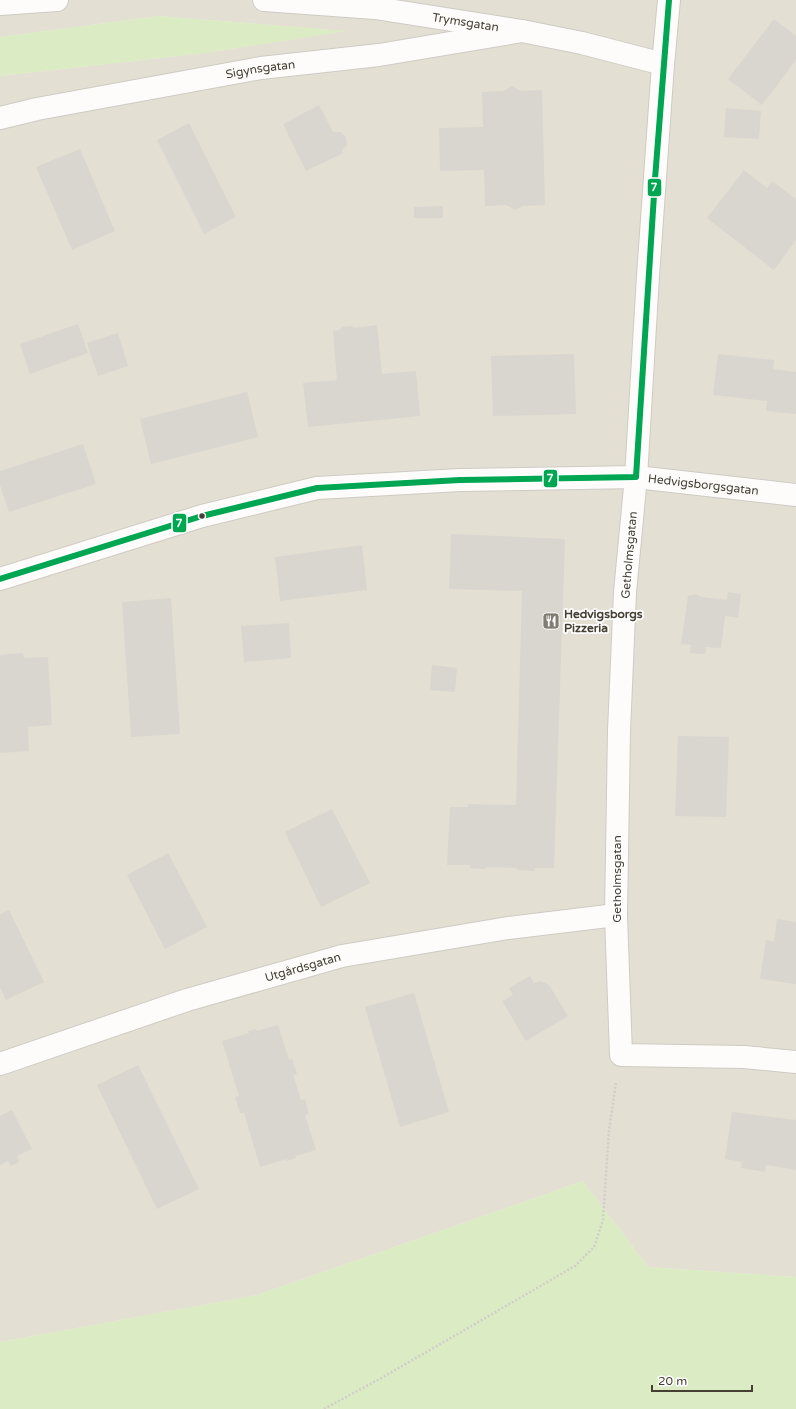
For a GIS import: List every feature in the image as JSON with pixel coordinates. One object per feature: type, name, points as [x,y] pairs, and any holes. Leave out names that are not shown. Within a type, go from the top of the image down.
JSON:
[{"type":"street","points":[[0,4],[57,0]]},
{"type":"street","name":"Trymsgatan","points":[[264,0],[375,8],[522,31],[582,43],[663,64]]},
{"type":"street","name":"Getholmsgatan","points":[[620,1055],[616,915],[619,731],[625,592],[636,477],[663,64],[669,0]]},
{"type":"street","name":"Sigynsgatan","points":[[0,118],[37,109],[261,68],[379,55],[522,31]]},
{"type":"street","name":"Hedvigsborgsgatan","points":[[0,579],[202,516],[317,488],[460,480],[636,477],[796,495]]},
{"type":"street","name":"Utgårdsgatan","points":[[0,1064],[187,1000],[342,956],[508,928],[616,915]]},
{"type":"street","points":[[620,1055],[744,1057],[796,1062]]},
{"type":"path","points":[[324,1409],[385,1376],[575,1266],[594,1247],[603,1220],[609,1130],[620,1055]]},
{"type":"shaded area","points":[[0,0],[796,0],[796,1277],[648,1267],[583,1181],[257,1295],[0,1342],[0,76],[205,53],[345,31],[158,16],[0,37]]},
{"type":"green space","points":[[158,16],[347,31],[205,53],[0,76],[0,37]]},
{"type":"green space","points":[[583,1181],[648,1267],[796,1277],[796,1409],[0,1409],[0,1342],[257,1295]]},
{"type":"building","points":[[774,19],[796,36],[796,60],[762,105],[728,79]]},
{"type":"building","points":[[512,86],[521,91],[542,90],[545,205],[523,206],[515,210],[506,205],[485,206],[484,170],[440,171],[439,128],[483,127],[482,92],[503,91]]},
{"type":"building","points":[[319,105],[333,132],[341,132],[346,137],[347,145],[342,150],[343,153],[306,171],[283,124]]},
{"type":"building","points":[[726,108],[761,111],[759,139],[724,137]]},
{"type":"building","points":[[189,123],[236,217],[204,234],[157,140]]},
{"type":"building","points":[[80,149],[115,231],[72,250],[36,167]]},
{"type":"building","points":[[744,170],[767,188],[772,181],[796,199],[796,240],[774,270],[707,218]]},
{"type":"building","points":[[443,206],[443,218],[414,218],[414,207]]},
{"type":"building","points":[[78,324],[88,353],[30,374],[20,344]]},
{"type":"building","points":[[377,325],[382,374],[416,371],[420,416],[308,427],[303,383],[337,380],[333,331],[339,330],[342,327],[351,326],[354,328]]},
{"type":"building","points":[[118,333],[128,366],[98,376],[87,343]]},
{"type":"building","points":[[574,354],[576,414],[493,416],[491,356]]},
{"type":"building","points":[[718,354],[774,360],[773,369],[796,372],[796,414],[766,411],[767,401],[713,395]]},
{"type":"building","points":[[247,392],[258,437],[151,464],[140,419]]},
{"type":"building","points":[[83,444],[96,484],[9,512],[0,485],[0,471]]},
{"type":"building","points":[[451,534],[565,539],[554,868],[535,868],[535,871],[516,870],[517,868],[486,867],[486,869],[470,868],[470,865],[447,865],[450,807],[468,807],[468,804],[516,805],[522,591],[449,589]]},
{"type":"building","points":[[362,545],[367,590],[280,601],[275,557]]},
{"type":"building","points":[[728,592],[741,594],[738,618],[725,616],[721,648],[706,647],[705,654],[690,653],[691,645],[681,644],[688,596],[696,594],[701,597],[727,600]]},
{"type":"building","points":[[171,598],[180,734],[131,737],[122,602]]},
{"type":"building","points":[[289,623],[291,658],[244,662],[241,626]]},
{"type":"building","points":[[23,653],[24,658],[48,657],[52,725],[28,727],[29,751],[0,753],[0,655]]},
{"type":"building","points":[[432,665],[457,668],[455,692],[430,690]]},
{"type":"building","points":[[678,736],[729,737],[726,817],[675,816]]},
{"type":"building","points":[[332,809],[370,883],[321,907],[285,832]]},
{"type":"building","points":[[168,853],[207,927],[165,949],[127,875]]},
{"type":"building","points":[[9,910],[44,982],[6,1000],[0,988],[0,914]]},
{"type":"building","points":[[777,919],[796,922],[796,984],[760,979],[766,940],[774,942]]},
{"type":"building","points":[[530,976],[534,983],[541,981],[549,985],[568,1016],[526,1041],[502,1001],[513,995],[509,988]]},
{"type":"building","points":[[414,993],[449,1112],[400,1127],[365,1007]]},
{"type":"building","points":[[278,1025],[289,1060],[292,1059],[297,1074],[293,1075],[301,1100],[305,1099],[309,1114],[305,1115],[316,1150],[295,1156],[296,1158],[287,1161],[287,1159],[260,1167],[244,1113],[240,1113],[235,1097],[239,1096],[222,1041],[249,1033],[248,1031],[256,1029],[257,1031]]},
{"type":"building","points":[[138,1065],[199,1189],[157,1209],[97,1085]]},
{"type":"building","points":[[12,1110],[32,1149],[17,1156],[19,1162],[11,1166],[8,1161],[0,1165],[0,1116]]},
{"type":"building","points":[[732,1112],[796,1120],[796,1170],[766,1165],[765,1172],[741,1168],[742,1162],[725,1159]]},
{"type":"transit line","name":"7","points":[[0,579],[202,516],[317,488],[460,480],[636,477],[655,179],[669,0]]},
{"type":"place","name":"Hedvigsborgs Pizzeria","points":[[551,621]]}]
